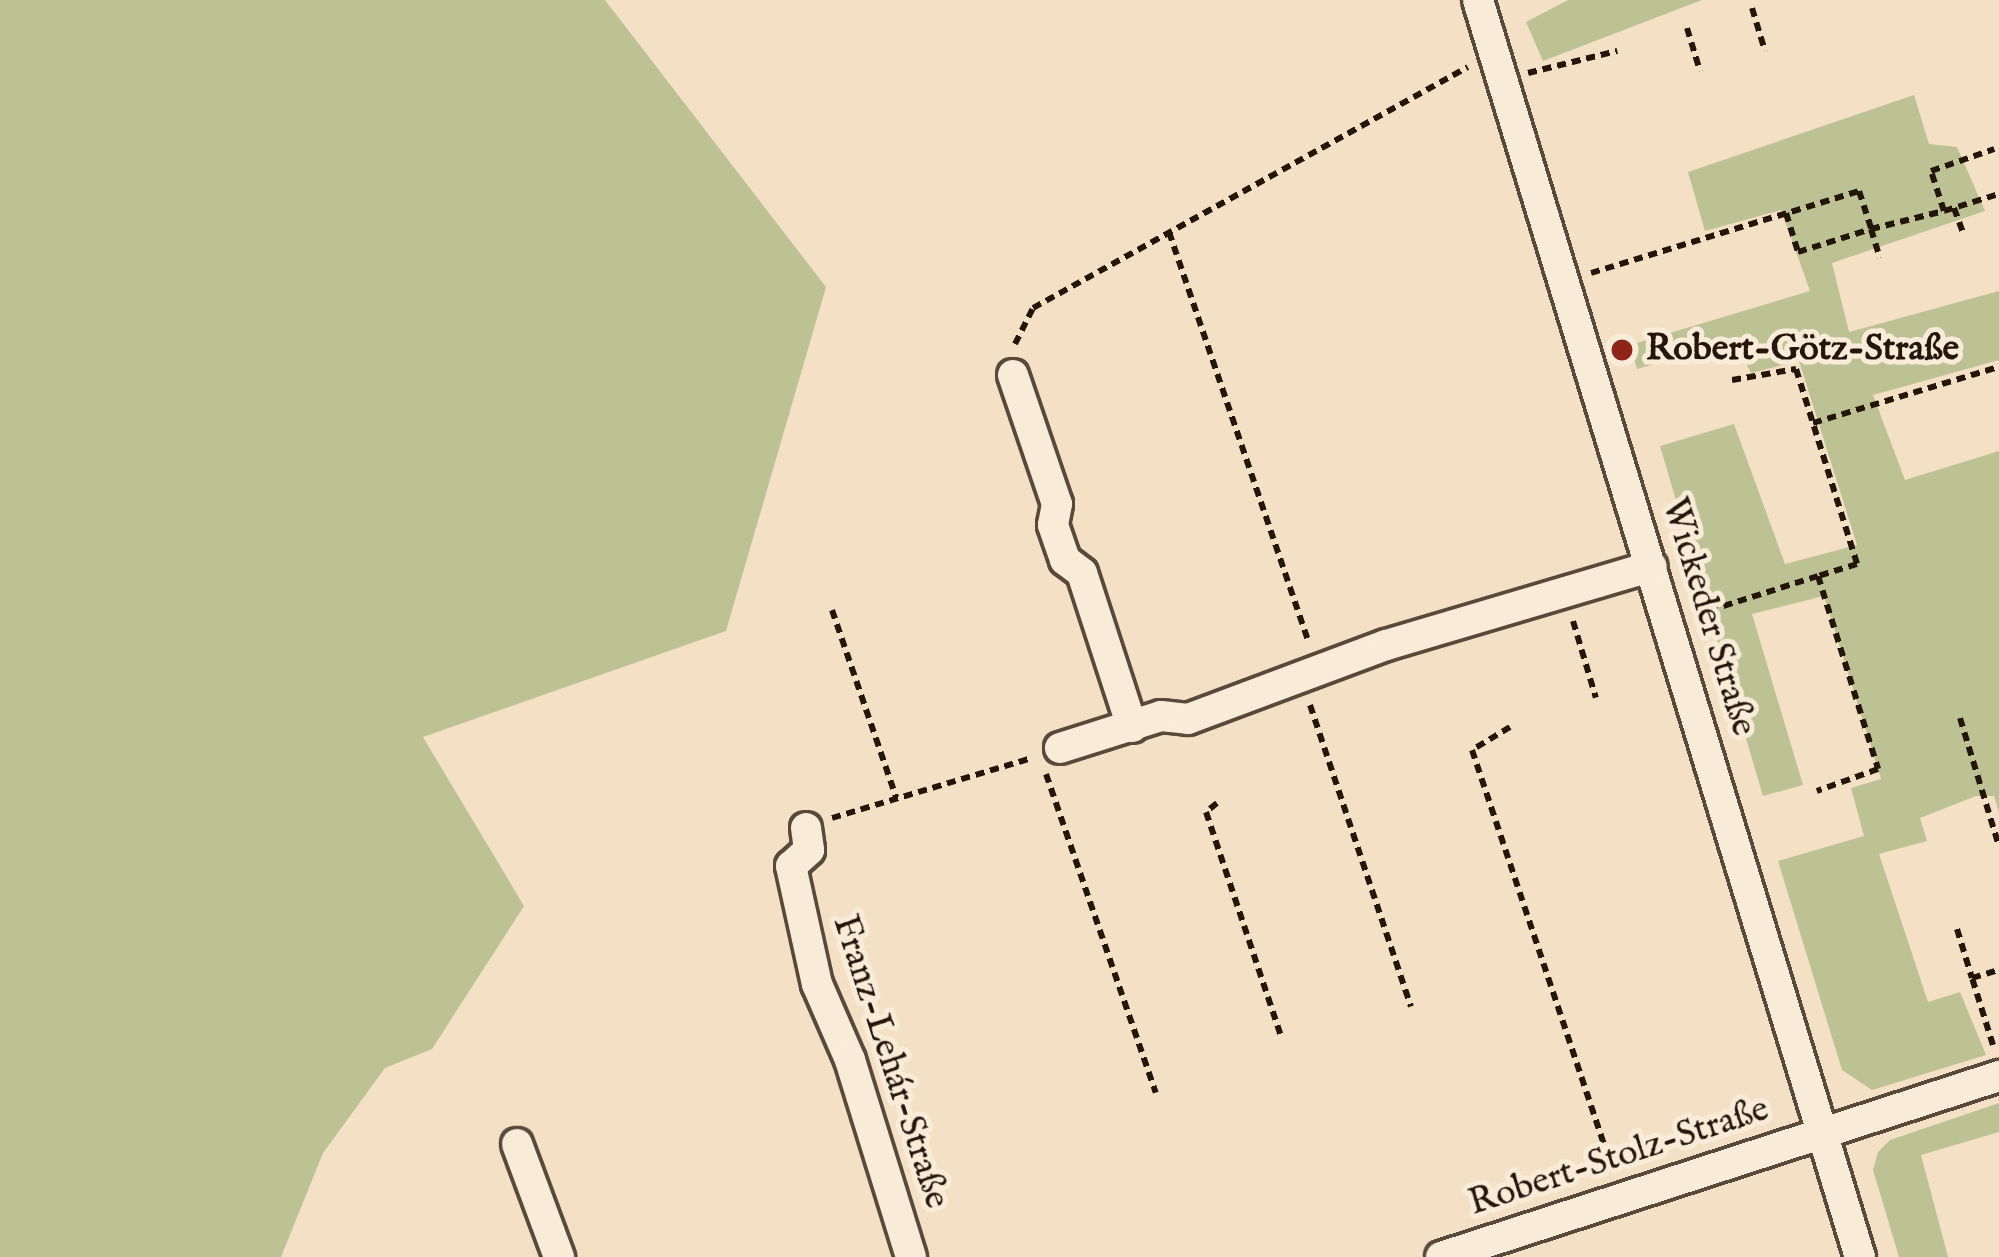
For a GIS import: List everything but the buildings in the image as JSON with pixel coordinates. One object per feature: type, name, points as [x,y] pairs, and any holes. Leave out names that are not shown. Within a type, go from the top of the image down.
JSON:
[{"type":"street","name":"Wickeder Straße","points":[[1478,0],[1860,1257]]},
{"type":"street","points":[[1013,376],[1057,504],[1053,525],[1065,560],[1082,573],[1132,727]]},
{"type":"street","points":[[1060,748],[1161,716],[1188,719],[1310,674],[1652,566]]},
{"type":"street","name":"Franz-Lehár-Straße","points":[[806,828],[809,850],[791,866],[817,984],[850,1060],[911,1257]]},
{"type":"street","name":"Robert-Stolz-Straße","points":[[1441,1257],[1822,1132],[1998,1067]]},
{"type":"street","points":[[517,1144],[559,1257]]},
{"type":"path","points":[[1752,8],[1765,51]]},
{"type":"path","points":[[1687,28],[1700,71]]},
{"type":"path","points":[[1524,74],[1618,51]]},
{"type":"path","points":[[1013,376],[1016,333],[1033,308],[1494,53]]},
{"type":"path","points":[[1944,211],[1931,170],[1994,149]]},
{"type":"path","points":[[1585,275],[1859,190],[1880,258]]},
{"type":"path","points":[[1786,213],[1798,252],[1999,194]]},
{"type":"path","points":[[1954,208],[1963,233]]},
{"type":"path","points":[[1169,232],[1412,1007]]},
{"type":"path","points":[[1813,423],[1999,367]]},
{"type":"path","points":[[1670,623],[1858,564],[1796,369],[1732,380]]},
{"type":"path","points":[[1817,791],[1878,769],[1818,577]]},
{"type":"path","points":[[1564,594],[1596,698]]},
{"type":"path","points":[[832,610],[896,797]]},
{"type":"path","points":[[1960,718],[1999,846]]},
{"type":"path","points":[[1510,727],[1472,750],[1622,1196]]},
{"type":"path","points":[[806,828],[896,797],[1040,759],[1156,1093]]},
{"type":"path","points":[[1217,803],[1206,812],[1281,1036]]},
{"type":"path","points":[[1957,929],[1998,1067]]},
{"type":"path","points":[[1972,978],[1999,970]]},
{"type":"green space","points":[[0,0],[605,0],[826,287],[726,631],[423,737],[524,906],[432,1049],[385,1068],[323,1153],[281,1257],[0,1257]]},
{"type":"green space","points":[[1568,0],[1702,0],[1543,61],[1526,22]]},
{"type":"green space","points":[[1914,95],[1929,144],[1957,147],[1985,211],[1832,263],[1849,332],[1999,291],[1999,360],[1873,395],[1905,480],[1999,451],[1999,812],[1994,796],[1976,796],[1920,818],[1927,841],[1879,854],[1928,1002],[1960,992],[1986,1055],[1872,1090],[1842,1070],[1778,861],[1864,836],[1851,788],[1881,779],[1824,596],[1752,614],[1803,785],[1763,796],[1660,446],[1734,424],[1785,564],[1857,545],[1799,361],[1751,373],[1735,341],[1637,369],[1630,345],[1810,291],[1781,210],[1705,231],[1688,172]]},
{"type":"green space","points":[[1999,1103],[1999,1132],[1921,1155],[1948,1257],[1899,1257],[1873,1170],[1878,1152],[1890,1140]]},
{"type":"place","name":"Robert-Götz-Straße","points":[[1622,350]]}]
